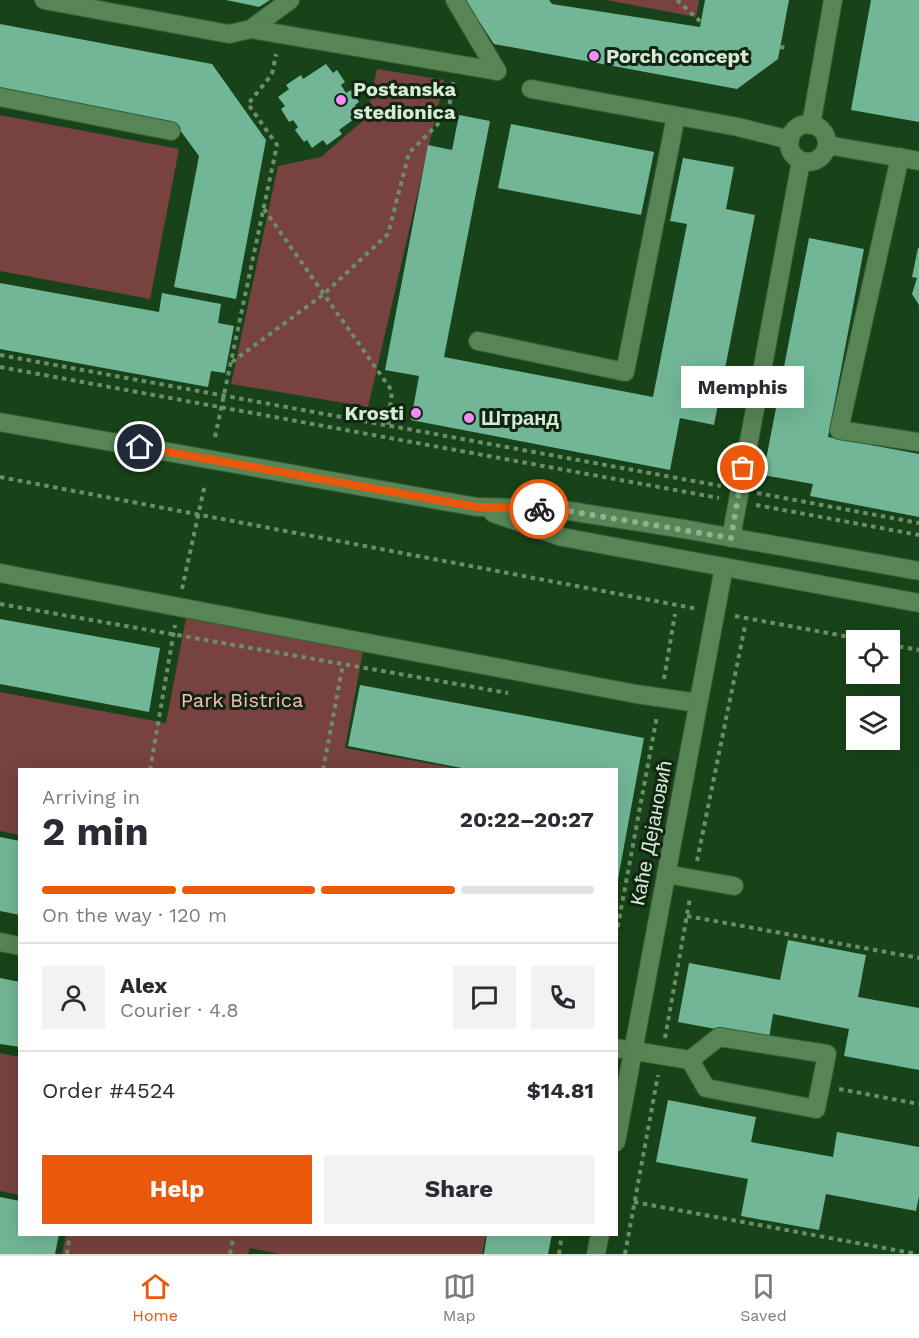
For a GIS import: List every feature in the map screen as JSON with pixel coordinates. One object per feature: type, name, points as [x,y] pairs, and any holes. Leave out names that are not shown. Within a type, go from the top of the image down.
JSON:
[{"type":"street","points":[[44,0],[229,34],[251,29],[497,71],[455,0]]},
{"type":"street","points":[[251,29],[290,0]]},
{"type":"street","points":[[811,125],[833,0]]},
{"type":"street","points":[[531,89],[738,127],[790,140]]},
{"type":"street","points":[[0,97],[171,131]]},
{"type":"street","points":[[478,341],[625,372],[676,116]]},
{"type":"street","points":[[811,125],[823,131],[827,145],[821,157],[808,162],[801,161],[792,153],[790,140],[797,128],[811,125]]},
{"type":"street","points":[[827,145],[919,160]]},
{"type":"street","points":[[900,157],[839,430],[919,442]]},
{"type":"street","points":[[731,538],[801,161]]},
{"type":"street","points":[[0,422],[477,507],[557,509],[919,572]]},
{"type":"street","points":[[477,507],[562,537],[919,603]]},
{"type":"street","name":"Каће Дејановић","points":[[618,1121],[625,1049],[666,874],[724,567]]},
{"type":"street","points":[[0,573],[660,698],[698,703]]},
{"type":"street","points":[[666,874],[734,886]]},
{"type":"street","points":[[0,942],[18,946]]},
{"type":"street","points":[[625,1049],[690,1060],[719,1037],[827,1053],[816,1109],[706,1088],[690,1060]]},
{"type":"street","points":[[596,1254],[600,1236]]},
{"type":"path","points":[[677,0],[701,22]]},
{"type":"path","points":[[780,47],[789,48]]},
{"type":"path","points":[[215,437],[277,145],[248,104],[272,74],[277,53]]},
{"type":"path","points":[[231,363],[324,294],[388,234],[409,153],[448,114],[454,75]]},
{"type":"path","points":[[263,208],[392,391],[388,426]]},
{"type":"path","points":[[0,355],[388,426],[738,496],[919,535]]},
{"type":"path","points":[[0,367],[738,496],[919,523]]},
{"type":"path","points":[[0,477],[846,636]]},
{"type":"path","points":[[150,768],[173,635],[205,484]]},
{"type":"path","points":[[0,604],[517,694]]},
{"type":"path","points":[[618,925],[675,614]]},
{"type":"path","points":[[625,1254],[694,879],[745,626]]},
{"type":"path","points":[[323,768],[348,638]]},
{"type":"path","points":[[900,647],[919,650]]},
{"type":"path","points":[[687,916],[919,958]]},
{"type":"path","points":[[821,1085],[919,1104]]},
{"type":"path","points":[[634,1202],[917,1254]]},
{"type":"path","points":[[67,1254],[70,1236]]},
{"type":"path","points":[[230,1254],[234,1236]]},
{"type":"path","points":[[559,1254],[562,1236]]},
{"type":"green space","points":[[606,0],[699,0],[696,17]]},
{"type":"green space","points":[[377,69],[444,80],[368,407],[231,384],[278,166],[321,157],[366,118]]},
{"type":"green space","points":[[0,115],[179,149],[150,299],[0,271]]},
{"type":"green space","name":"Park Bistrica","points":[[186,618],[363,651],[345,748],[454,768],[18,768],[18,835],[0,831],[0,692],[166,723]]},
{"type":"green space","points":[[0,1053],[18,1057],[18,1195],[0,1191]]},
{"type":"green space","points":[[66,1236],[486,1236],[482,1254],[280,1254],[250,1248],[248,1254],[62,1254]]},
{"type":"building","points":[[226,0],[270,0],[259,7]]},
{"type":"building","points":[[465,0],[549,0],[552,4],[700,27],[705,0],[789,0],[778,59],[737,89],[494,44]]},
{"type":"building","points":[[871,0],[919,0],[919,122],[851,110]]},
{"type":"building","points":[[0,24],[212,64],[266,140],[236,299],[174,287],[199,156],[180,130],[0,97]]},
{"type":"building","points":[[326,64],[333,73],[337,70],[345,82],[341,85],[346,93],[351,90],[359,102],[355,105],[361,114],[339,130],[342,134],[327,145],[323,140],[312,148],[307,140],[304,142],[295,130],[298,127],[293,120],[289,122],[281,109],[285,106],[278,97],[289,89],[286,85],[301,75],[303,79]]},
{"type":"building","points":[[459,115],[490,121],[444,357],[653,397],[687,224],[670,221],[683,158],[734,167],[726,209],[755,215],[714,425],[680,418],[670,470],[411,420],[419,376],[385,370],[428,145],[452,150]]},
{"type":"building","points":[[511,124],[654,152],[641,215],[498,188]]},
{"type":"building","points":[[809,238],[864,249],[828,437],[919,454],[919,517],[810,496],[813,484],[763,475]]},
{"type":"building","points":[[918,248],[919,305],[912,294],[917,278],[912,277]]},
{"type":"building","points":[[0,283],[159,312],[162,293],[221,304],[218,323],[234,326],[225,373],[211,371],[208,387],[0,349]]},
{"type":"building","points":[[0,619],[160,648],[149,712],[0,684]]},
{"type":"building","points":[[360,685],[644,738],[618,879],[618,768],[462,768],[348,746]]},
{"type":"building","points":[[0,837],[18,841],[18,915],[0,911]]},
{"type":"building","points":[[788,940],[866,955],[858,997],[919,1008],[919,1070],[844,1056],[849,1029],[773,1014],[769,1039],[678,1022],[689,963],[780,980]]},
{"type":"building","points":[[0,978],[18,982],[18,1047],[0,1044]]},
{"type":"building","points":[[668,1100],[756,1117],[751,1142],[833,1157],[837,1132],[919,1147],[919,1196],[916,1211],[826,1194],[819,1230],[741,1216],[748,1179],[656,1162]]},
{"type":"building","points":[[0,1197],[18,1201],[18,1236],[59,1236],[55,1254],[0,1254]]},
{"type":"building","points":[[487,1236],[552,1236],[548,1254],[484,1254]]},
{"type":"way so far","points":[[539,509],[557,509],[731,538],[743,468]]},
{"type":"place","name":"Porch concept","points":[[594,56]]},
{"type":"place","name":"Postanska stedionica","points":[[341,100]]},
{"type":"place","name":"Krosti","points":[[416,413]]},
{"type":"place","name":"Штранд","points":[[469,418]]},
{"type":"place","name":"Memphis","points":[[743,468]]},
{"type":"route","points":[[140,447],[477,507],[539,509]]}]
